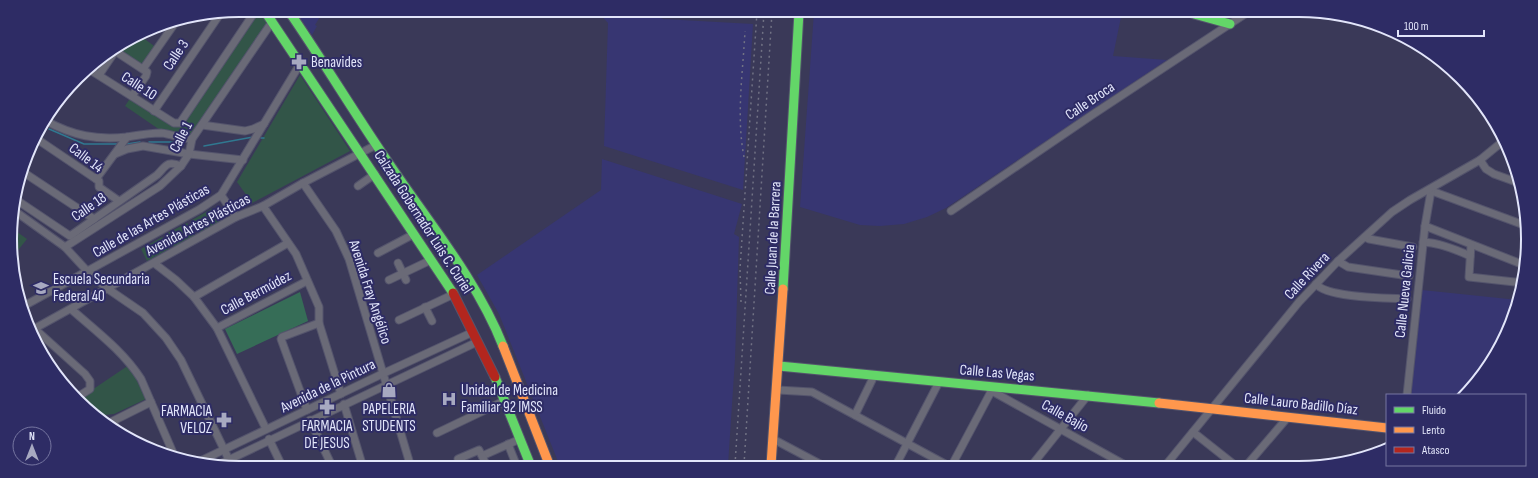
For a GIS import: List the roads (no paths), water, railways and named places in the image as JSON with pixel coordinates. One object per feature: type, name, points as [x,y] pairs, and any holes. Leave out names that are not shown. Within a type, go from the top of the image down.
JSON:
[{"type":"main road","name":"Calzada Gobernador Luis C. Curiel","points":[[269,17],[454,294],[504,400],[529,461]]},
{"type":"main road","name":"Calzada Gobernador Luis C. Curiel","points":[[293,17],[376,145],[465,274],[486,309],[498,334],[548,461]]},
{"type":"main road","name":"Calle Juan de la Barrera","points":[[771,461],[780,366],[799,17]]},
{"type":"main road","points":[[1205,17],[1230,24]]},
{"type":"main road","name":"Calle Las Vegas","points":[[780,366],[939,382],[992,389],[1088,395],[1211,409]]},
{"type":"main road","name":"Calle Lauro Badillo Díaz","points":[[1211,409],[1386,428]]},
{"type":"street","name":"Calle 1","points":[[178,124],[182,121],[251,17]]},
{"type":"street","name":"Calle Broca","points":[[951,212],[1092,115],[1240,17]]},
{"type":"street","name":"Calle 3","points":[[154,111],[216,18]]},
{"type":"street","name":"Calle 1","points":[[65,247],[160,186],[180,166],[189,154],[192,139],[272,22]]},
{"type":"street","points":[[132,96],[146,76],[145,70],[172,28]]},
{"type":"street","points":[[119,52],[145,70]]},
{"type":"street","points":[[99,75],[109,59]]},
{"type":"street","name":"Calle de las Artes Plásticas","points":[[27,304],[200,209],[221,195],[300,64]]},
{"type":"street","name":"Calle 10","points":[[93,72],[154,111],[178,124]]},
{"type":"street","points":[[50,123],[66,131],[84,137],[127,137],[162,133],[180,138],[192,139]]},
{"type":"street","points":[[202,125],[245,131],[264,124]]},
{"type":"street","points":[[96,179],[127,137]]},
{"type":"street","name":"Calle 14","points":[[40,141],[99,181],[99,187],[119,202]]},
{"type":"street","name":"Calle Rivera","points":[[1169,461],[1316,284],[1338,261],[1392,212],[1480,160],[1499,144]]},
{"type":"street","name":"Avenida Artes Plásticas","points":[[36,328],[236,217],[263,206],[360,152],[376,145]]},
{"type":"street","points":[[115,154],[128,149],[143,146],[189,154],[243,160]]},
{"type":"street","points":[[1480,160],[1486,169],[1494,174],[1513,181]]},
{"type":"street","name":"Calle 18","points":[[20,202],[70,236],[157,175],[170,163],[180,166]]},
{"type":"street","points":[[358,186],[375,174]]},
{"type":"street","points":[[27,175],[94,219]]},
{"type":"street","name":"Avenida Fray Angélico","points":[[303,183],[336,231],[349,259],[409,461]]},
{"type":"street","points":[[1430,190],[1521,225]]},
{"type":"street","name":"Calle Nueva Galicia","points":[[1407,394],[1430,190]]},
{"type":"street","points":[[221,195],[236,217]]},
{"type":"street","points":[[263,206],[296,254],[319,308],[319,323],[341,394]]},
{"type":"street","points":[[18,214],[65,247],[88,272],[108,289],[142,313],[170,343],[181,360],[230,461]]},
{"type":"street","points":[[1425,226],[1520,263]]},
{"type":"street","points":[[378,253],[414,234]]},
{"type":"street","points":[[1365,237],[1369,239],[1413,246]]},
{"type":"street","points":[[1423,242],[1433,242],[1455,248],[1470,256]]},
{"type":"street","points":[[194,298],[288,243]]},
{"type":"street","points":[[1471,245],[1469,277],[1517,282]]},
{"type":"street","points":[[389,280],[405,277],[431,260]]},
{"type":"street","points":[[1338,261],[1348,267],[1409,276]]},
{"type":"street","points":[[154,263],[176,280],[194,298],[217,328],[266,430]]},
{"type":"street","points":[[398,263],[405,277]]},
{"type":"street","name":"Calle Bermúdez","points":[[217,328],[307,281]]},
{"type":"street","points":[[1316,284],[1324,291],[1347,295],[1407,299]]},
{"type":"street","points":[[399,320],[454,294]]},
{"type":"street","points":[[425,307],[432,321]]},
{"type":"street","points":[[71,309],[128,360],[140,379],[172,450]]},
{"type":"street","points":[[307,410],[281,339],[282,337],[319,323]]},
{"type":"street","points":[[38,332],[85,374],[91,384],[90,388],[81,395]]},
{"type":"street","name":"Avenida de la Pintura","points":[[205,458],[473,332]]},
{"type":"street","name":"Avenida de la Pintura","points":[[232,461],[269,440],[310,420],[477,342]]},
{"type":"street","points":[[855,415],[874,376]]},
{"type":"street","points":[[898,461],[939,382]]},
{"type":"street","points":[[954,461],[992,389]]},
{"type":"street","name":"Calle Bajío","points":[[992,389],[1118,461]]},
{"type":"street","points":[[778,390],[812,392],[940,461]]},
{"type":"street","points":[[1035,461],[1088,395]]},
{"type":"street","points":[[437,434],[504,400]]},
{"type":"street","points":[[114,422],[113,421],[151,402]]},
{"type":"street","points":[[344,404],[361,461]]},
{"type":"street","points":[[1250,461],[1288,417]]},
{"type":"street","points":[[310,420],[329,461]]},
{"type":"street","points":[[1193,432],[1230,461]]},
{"type":"street","points":[[482,456],[520,439]]},
{"type":"street","points":[[773,439],[814,461]]},
{"type":"street","points":[[269,440],[280,461]]},
{"type":"street","points":[[508,444],[515,461]]},
{"type":"street","points":[[459,461],[458,459],[479,450],[484,461]]},
{"type":"waterway","points":[[49,129],[84,144],[118,144]]},
{"type":"waterway","points":[[204,146],[253,137]]},
{"type":"waterway","points":[[127,144],[140,142]]},
{"type":"waterway","points":[[149,142],[170,142],[183,144]]},
{"type":"railway","points":[[741,302],[740,269],[757,17]]},
{"type":"railway","points":[[735,461],[764,17]]},
{"type":"railway","points":[[744,461],[772,17]]},
{"type":"railway","points":[[744,157],[740,126],[740,110],[745,31]]},
{"type":"place","name":"Benavides","points":[[299,62]]},
{"type":"place","name":"Escuela Secundaria Federal 40","points":[[41,288]]},
{"type":"place","name":"PAPELERIA STUDENTS","points":[[389,390]]},
{"type":"place","name":"Unidad de Medicina Familiar 92 IMSS","points":[[449,399]]},
{"type":"place","name":"FARMACIA DE JESUS","points":[[327,407]]},
{"type":"place","name":"FARMACIA VELOZ","points":[[224,420]]}]
